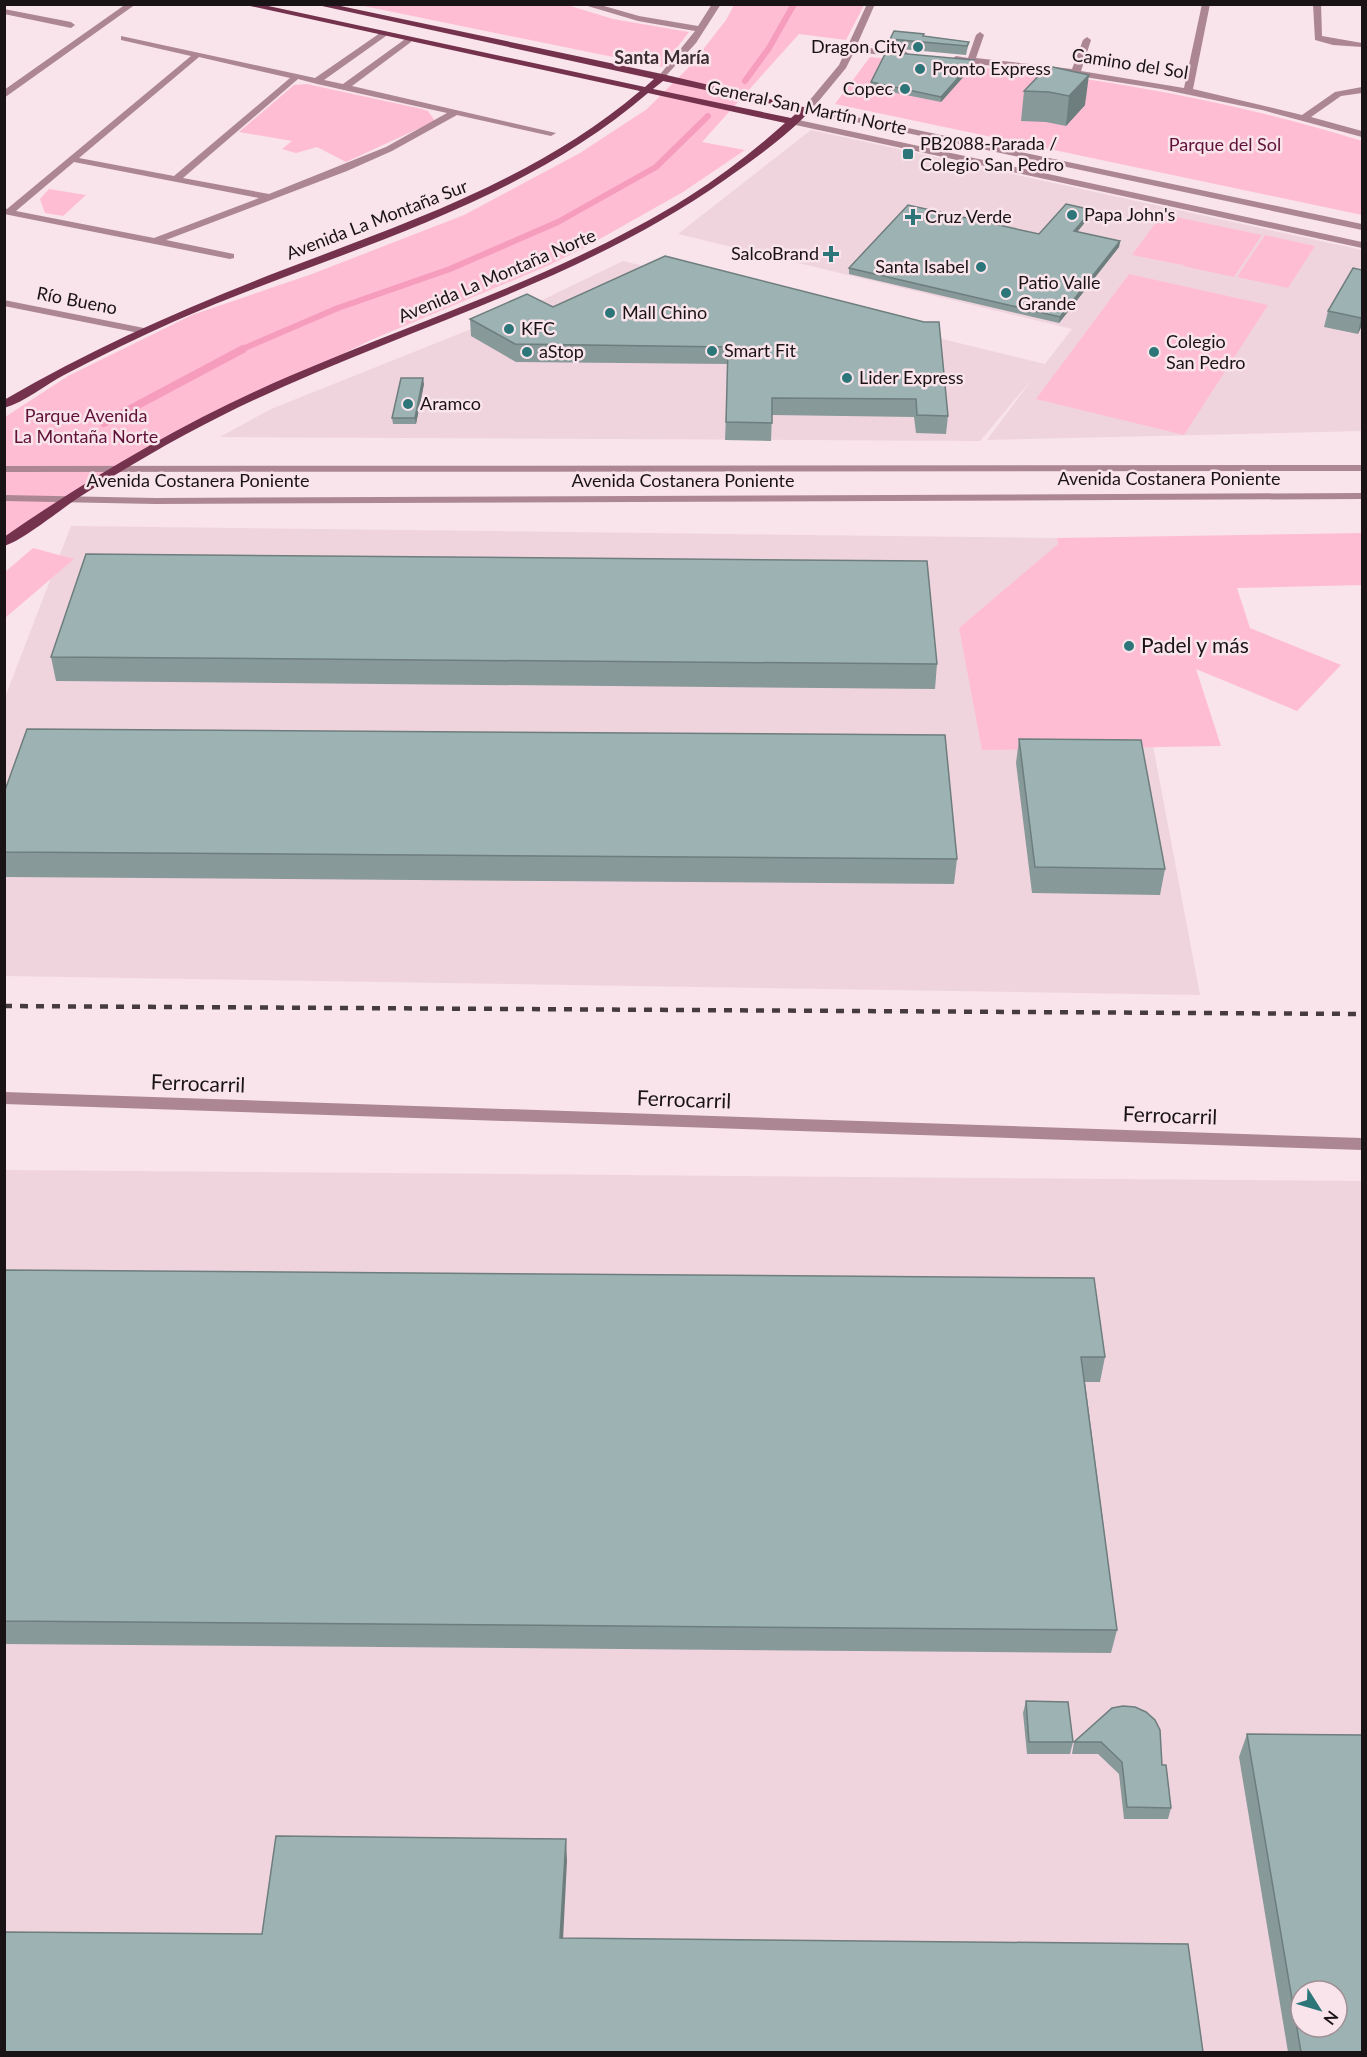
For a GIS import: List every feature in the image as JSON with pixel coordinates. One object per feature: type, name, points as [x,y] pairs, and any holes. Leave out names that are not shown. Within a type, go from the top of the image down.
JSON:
[{"type":"main road","name":"General San Martín Norte","points":[[244,4],[794,122]]},
{"type":"main road","name":"General San Martín Norte","points":[[317,4],[807,109]]},
{"type":"main road","name":"Avenida La Montaña Sur","points":[[4,405],[85,359],[144,331],[229,295],[402,231],[529,174],[598,131],[662,77]]},
{"type":"main road","name":"Avenida La Montaña Norte","points":[[4,543],[116,469],[218,413],[286,382],[522,287],[606,248],[710,188],[794,122],[807,109]]},
{"type":"street","points":[[4,95],[132,4]]},
{"type":"street","points":[[585,4],[638,18],[701,29]]},
{"type":"street","name":"Avenida La Montaña Sur","points":[[662,77],[701,29],[717,4]]},
{"type":"street","name":"Avenida La Montaña Norte","points":[[807,109],[843,66],[871,4]]},
{"type":"street","points":[[1188,90],[1206,4]]},
{"type":"street","points":[[1317,4],[1318,38],[1362,45]]},
{"type":"street","points":[[4,11],[71,25]]},
{"type":"street","points":[[317,81],[383,34]]},
{"type":"street","points":[[971,61],[980,35]]},
{"type":"street","points":[[124,38],[551,133]]},
{"type":"street","points":[[345,87],[408,40]]},
{"type":"street","points":[[1076,72],[1087,40]]},
{"type":"street","points":[[852,49],[918,55]]},
{"type":"street","points":[[8,211],[198,54]]},
{"type":"street","name":"Camino del Sol","points":[[947,58],[1076,72],[1188,90],[1305,117],[1362,134]]},
{"type":"street","points":[[176,179],[297,76]]},
{"type":"street","points":[[1305,117],[1335,94],[1344,90],[1362,90]]},
{"type":"street","name":"General San Martín Norte","points":[[807,109],[1362,227]]},
{"type":"street","points":[[153,242],[389,149],[455,112]]},
{"type":"street","name":"General San Martín Norte","points":[[794,122],[1362,246]]},
{"type":"street","points":[[71,159],[270,197]]},
{"type":"street","points":[[8,211],[230,256]]},
{"type":"street","name":"Río Bueno","points":[[4,303],[144,331]]},
{"type":"street","name":"Avenida Costanera Poniente","points":[[4,469],[1362,468]]},
{"type":"street","name":"Avenida Costanera Poniente","points":[[4,498],[156,501],[1362,496]]},
{"type":"street","name":"Ferrocarril","points":[[4,1098],[1362,1144]]},
{"type":"shaded area","points":[[811,130],[1362,250],[1362,431],[987,440],[1033,378],[980,441],[220,437],[271,409],[536,303],[623,261],[1045,364],[1072,329],[678,234]]},
{"type":"shaded area","points":[[71,526],[1057,538],[1058,543],[982,749],[1153,746],[1200,995],[5,976],[4,700]]},
{"type":"shaded area","points":[[4,1170],[1362,1181],[1362,2052],[5,2052]]},
{"type":"green space","points":[[359,5],[567,5],[613,19],[689,32],[662,67]]},
{"type":"green space","name":"Parque Avenida La Montaña Norte","points":[[734,5],[864,5],[846,40],[799,34],[702,142],[745,150],[683,192],[547,266],[371,340],[142,452],[5,540],[5,417],[68,376],[192,315],[312,274],[464,215],[580,153],[647,109],[691,65],[726,20]]},
{"type":"green space","name":"Parque del Sol","points":[[870,57],[1047,74],[1138,87],[1267,115],[1362,141],[1362,215],[835,104]]},
{"type":"green space","points":[[307,84],[422,109],[428,111],[435,121],[346,162],[317,147],[296,153],[282,149],[292,141],[239,132],[294,85]]},
{"type":"green space","points":[[49,189],[86,195],[63,216],[45,213],[40,199]]},
{"type":"green space","points":[[1162,214],[1262,235],[1234,277],[1183,266],[1185,262],[1182,265],[1132,255]]},
{"type":"green space","points":[[1265,235],[1315,246],[1288,288],[1237,277]]},
{"type":"green space","name":"Colegio San Pedro","points":[[1129,274],[1268,305],[1184,435],[1036,399]]},
{"type":"green space","name":"Padel y más","points":[[1362,533],[1362,585],[1237,588],[1250,628],[1341,665],[1297,711],[1196,669],[1221,746],[982,750],[959,628],[1058,544],[1057,538]]},
{"type":"green space","points":[[33,548],[74,559],[5,618],[5,572]]},
{"type":"building","points":[[894,31],[969,42],[967,46],[890,39]]},
{"type":"building","points":[[886,52],[974,60],[941,97],[871,82]]},
{"type":"building","points":[[1048,66],[1089,75],[1069,96],[1024,91]]},
{"type":"building","name":"Patio Valle Grande","points":[[1066,204],[1092,210],[1074,231],[1120,241],[1060,317],[849,268],[908,205],[1039,234]]},
{"type":"building","points":[[665,256],[924,322],[939,322],[948,416],[917,415],[916,399],[772,398],[772,423],[726,422],[728,347],[515,344],[470,319],[527,294],[553,307]]},
{"type":"building","points":[[1353,268],[1362,270],[1361,318],[1328,311]]},
{"type":"building","name":"Aramco","points":[[401,378],[423,378],[415,418],[392,418]]},
{"type":"building","points":[[86,554],[927,561],[937,664],[51,657]]},
{"type":"building","points":[[27,729],[945,735],[957,859],[4,852],[4,793]]},
{"type":"building","points":[[1019,739],[1141,740],[1165,869],[1035,867]]},
{"type":"building","points":[[4,1270],[1094,1278],[1105,1357],[1081,1357],[1117,1630],[4,1621]]},
{"type":"building","points":[[1026,1701],[1068,1702],[1073,1742],[1029,1742]]},
{"type":"building","points":[[1135,1707],[1146,1712],[1155,1720],[1160,1730],[1162,1765],[1166,1765],[1171,1808],[1127,1807],[1122,1762],[1101,1742],[1074,1742],[1112,1708]]},
{"type":"building","points":[[1247,1734],[1362,1735],[1362,2052],[1301,2052],[1299,2039],[1349,2039],[1349,1979],[1289,1979],[1289,1981]]},
{"type":"building","points":[[276,1836],[566,1839],[560,1938],[1188,1944],[1203,2052],[4,2052],[4,1932],[262,1934]]},
{"type":"waterway","points":[[745,81],[769,48],[794,4]]},
{"type":"waterway","points":[[240,350],[338,308],[450,269],[558,222],[656,167],[708,116]]},
{"type":"waterway","points":[[104,423],[243,349]]},
{"type":"railway","points":[[4,1006],[1362,1014]]},
{"type":"place","name":"Dragon City","points":[[918,47]]},
{"type":"place","name":"Pronto Express","points":[[920,69]]},
{"type":"place","name":"Copec","points":[[905,89]]},
{"type":"place","name":"PB2088-Parada / Colegio San Pedro","points":[[908,154]]},
{"type":"place","name":"Papa John's","points":[[1072,215]]},
{"type":"place","name":"Cruz Verde","points":[[913,217]]},
{"type":"place","name":"SalcoBrand","points":[[831,254]]},
{"type":"place","name":"Santa Isabel","points":[[981,267]]},
{"type":"place","name":"Patio Valle Grande","points":[[1006,293]]},
{"type":"place","name":"Mall Chino","points":[[610,313]]},
{"type":"place","name":"KFC","points":[[509,329]]},
{"type":"place","name":"Smart Fit","points":[[712,351]]},
{"type":"place","name":"aStop","points":[[527,352]]},
{"type":"place","name":"Colegio San Pedro","points":[[1154,352]]},
{"type":"place","name":"Lider Express","points":[[847,378]]},
{"type":"place","name":"Aramco","points":[[408,404]]},
{"type":"place","name":"Padel y más","points":[[1129,646]]},
{"type":"district","name":"Santa María","points":[[662,58]]}]
